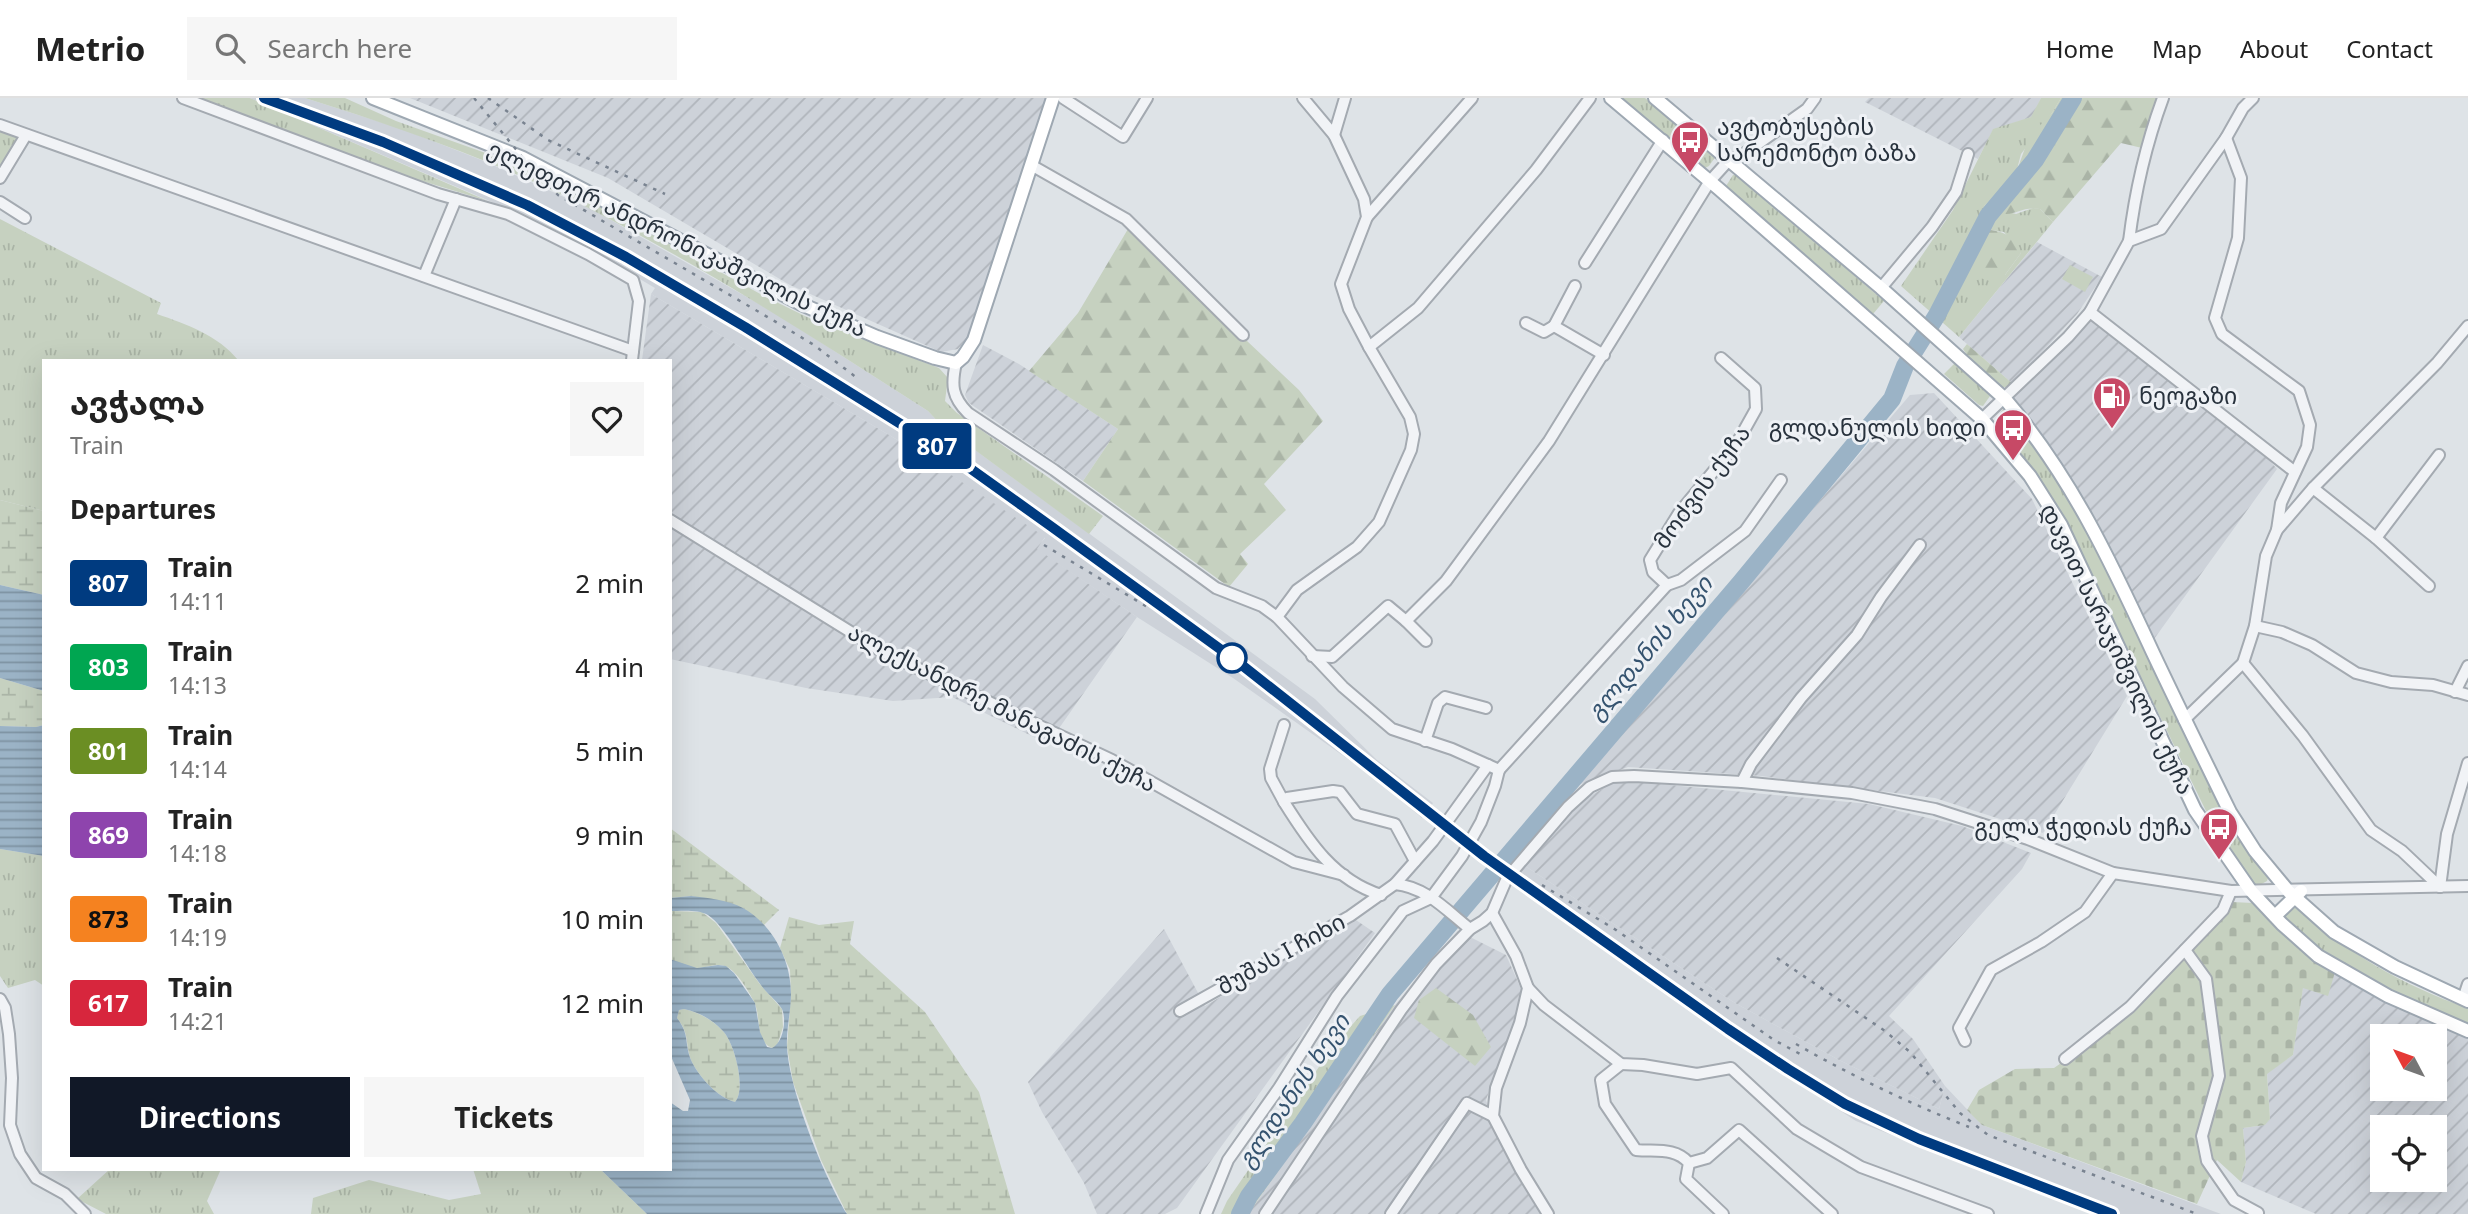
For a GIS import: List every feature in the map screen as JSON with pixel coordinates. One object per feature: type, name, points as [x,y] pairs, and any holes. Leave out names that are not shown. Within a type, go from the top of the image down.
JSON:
[{"type":"main road","name":"ელეფთერ ანდრონიკაშვილის ქუჩა","points":[[373,98],[523,158],[801,304],[877,337],[956,363]]},
{"type":"main road","points":[[956,363],[974,340],[1053,98]]},
{"type":"main road","points":[[1611,98],[1710,181]]},
{"type":"main road","points":[[1655,98],[1886,293]]},
{"type":"main road","name":"დავით სარაჯიშვილის ქუჩა","points":[[1710,181],[1982,419],[2030,476],[2061,524],[2195,810],[2251,891],[2319,956],[2388,996],[2468,1031]]},
{"type":"main road","name":"დავით სარაჯიშვილის ქუჩა","points":[[1886,293],[2005,399],[2071,488],[2098,536],[2230,812],[2255,851],[2334,932],[2395,967],[2466,1000]]},
{"type":"main road","points":[[2275,916],[2295,893]]},
{"type":"street","points":[[0,125],[424,276],[633,356],[639,301],[633,280],[588,254],[508,214],[456,199],[183,98]]},
{"type":"street","points":[[1063,98],[1123,137],[1147,98]]},
{"type":"street","points":[[1303,98],[1334,135],[1364,199],[1367,217]]},
{"type":"street","points":[[1334,135],[1345,98]]},
{"type":"street","points":[[1277,617],[1297,590],[1357,547],[1378,522],[1411,450],[1414,434],[1410,417],[1349,309],[1341,284],[1367,217],[1472,98]]},
{"type":"street","points":[[1369,347],[1418,308],[1536,170],[1590,98]]},
{"type":"street","points":[[1406,621],[1446,581],[1549,441],[1710,181],[1729,160],[1741,156],[1807,109],[1815,98]]},
{"type":"street","points":[[1982,419],[2090,312],[2129,241],[2149,137],[2163,98]]},
{"type":"street","points":[[2129,241],[2161,229],[2227,138],[2243,108],[2253,98]]},
{"type":"street","points":[[0,178],[26,135]]},
{"type":"street","points":[[2184,720],[2243,663],[2255,626],[2266,556],[2277,530],[2281,503],[2306,447],[2309,425],[2298,391],[2222,334],[2215,318],[2238,238],[2241,178],[2227,138]]},
{"type":"street","points":[[1585,263],[1663,140]]},
{"type":"street","points":[[1886,293],[1956,192],[1968,154]]},
{"type":"street","points":[[1031,165],[1126,219],[1243,335]]},
{"type":"street","points":[[424,276],[456,199]]},
{"type":"street","points":[[0,202],[24,218]]},
{"type":"street","points":[[1526,323],[1544,332],[1553,326],[1575,286]]},
{"type":"street","points":[[2090,312],[2295,472]]},
{"type":"street","points":[[1553,326],[1604,355]]},
{"type":"street","points":[[2277,530],[2314,488],[2437,363],[2468,326]]},
{"type":"street","name":"მოძვის ქუჩა","points":[[1415,861],[1494,767],[1667,585],[1653,572],[1650,560],[1679,513],[1737,443],[1756,409],[1755,388],[1721,358]]},
{"type":"street","points":[[956,363],[953,379],[957,402],[968,412],[1054,470],[1216,588],[1262,606],[1277,617],[1343,687],[1392,729],[1452,749],[1494,767],[1495,786],[1481,822],[1462,856],[1434,899],[1403,911],[1337,996],[1228,1160],[1206,1214]]},
{"type":"street","points":[[2376,538],[2439,455]]},
{"type":"street","points":[[1667,585],[1681,580],[1745,530],[1781,480]]},
{"type":"street","points":[[2314,488],[2376,538],[2429,586]]},
{"type":"street","name":"ალექსანდრე მანაგაძის ქუჩა","points":[[672,521],[883,652],[1112,760],[1294,862],[1344,875]]},
{"type":"street","points":[[1742,782],[1751,764],[1801,698],[1857,635],[1881,597],[1920,545]]},
{"type":"street","points":[[1312,656],[1332,657],[1388,606],[1426,641]]},
{"type":"street","points":[[2255,626],[2282,632],[2312,645],[2356,673],[2391,682],[2433,685],[2468,695]]},
{"type":"street","points":[[2243,663],[2303,736],[2371,830],[2402,851],[2440,887]]},
{"type":"street","points":[[2455,692],[2468,666]]},
{"type":"street","points":[[1425,741],[1438,703],[1445,697],[1486,708]]},
{"type":"street","points":[[1284,725],[1270,769],[1271,778],[1284,802],[1308,841],[1324,859],[1361,889],[1381,895]]},
{"type":"street","points":[[2440,887],[2447,834],[2468,763]]},
{"type":"street","points":[[1265,1214],[1401,1010],[1466,926],[1483,921],[1492,913],[1507,878],[1567,807],[1590,787],[1612,777],[1742,782],[1852,793],[1935,809],[2028,839],[2113,873],[2231,891],[2295,893],[2468,886]]},
{"type":"street","points":[[1284,802],[1287,798],[1340,792],[1357,814],[1395,824],[1415,861]]},
{"type":"street","name":"შუშას I ჩიხი","points":[[1180,1011],[1350,916],[1395,884],[1415,861]]},
{"type":"street","points":[[1965,1041],[1959,1028],[1991,970],[2085,912],[2113,873]]},
{"type":"street","points":[[1395,884],[1408,886],[1434,899],[1466,926]]},
{"type":"street","points":[[2065,1059],[2130,1007],[2223,909],[2231,891]]},
{"type":"street","points":[[1492,913],[1516,956],[1528,988],[1544,1005],[1621,1064],[1698,1074],[1731,1068],[1797,1129],[1861,1167],[1988,1214]]},
{"type":"street","points":[[2185,950],[2206,979],[2219,1076],[2202,1136],[2207,1161],[2234,1200],[2258,1213]]},
{"type":"street","points":[[2466,1000],[2468,984]]},
{"type":"street","points":[[1528,988],[1520,1023],[1496,1088],[1493,1116],[1548,1214]]},
{"type":"street","points":[[0,999],[5,1008],[9,1034],[12,1078],[10,1125],[20,1154],[36,1178],[65,1194],[85,1214]]},
{"type":"street","points":[[1621,1064],[1601,1080],[1605,1104],[1636,1150],[1673,1150],[1689,1163]]},
{"type":"street","points":[[1391,1214],[1467,1103],[1493,1116]]},
{"type":"street","points":[[1689,1163],[1707,1158],[1739,1130],[1832,1214]]},
{"type":"street","points":[[1689,1163],[1686,1179],[1723,1214]]},
{"type":"shaded area","points":[[250,98],[305,98],[402,129],[484,161],[595,211],[775,313],[928,411],[941,425],[1315,699],[1377,760],[1433,803],[1422,818],[1369,774],[1233,678],[1036,549],[1045,538],[906,445],[651,294],[655,288],[522,215]]},
{"type":"shaded area","points":[[410,98],[1048,98],[968,337],[958,349],[941,352],[790,285],[608,178]]},
{"type":"shaded area","points":[[1869,98],[2041,98],[2032,117],[1993,130],[1978,159],[1865,102]]},
{"type":"shaded area","points":[[2037,242],[2102,277],[2077,314],[2013,384],[1959,337]]},
{"type":"shaded area","points":[[651,294],[906,445],[1045,537],[1037,549],[1137,617],[1048,744],[952,697],[893,701],[806,688],[672,659],[672,359],[642,359]]},
{"type":"shaded area","points":[[2092,319],[2262,452],[2277,469],[2154,639],[2050,448],[2011,401]]},
{"type":"shaded area","points":[[983,345],[1019,364],[1118,429],[1083,481],[969,403],[965,395]]},
{"type":"shaded area","points":[[1934,393],[2032,499],[2127,696],[2043,833],[1935,798],[1761,776],[1628,767],[1576,786],[1910,395]]},
{"type":"shaded area","points":[[1618,780],[1869,804],[1962,826],[2031,853],[2022,869],[1889,1016],[1913,1039],[1945,1086],[1939,1109],[1839,1060],[1735,1003],[1525,866],[1581,801]]},
{"type":"shaded area","points":[[1525,866],[1735,1003],[1839,1060],[1939,1109],[1945,1086],[1982,1125],[2221,1214],[2092,1214],[1856,1121],[1737,1044],[1512,884]]},
{"type":"shaded area","points":[[1353,918],[1375,933],[1177,1208],[1165,1214],[1097,1214],[1084,1183],[1042,1112],[1028,1082],[1164,929],[1205,1006]]},
{"type":"shaded area","points":[[1458,931],[1506,955],[1522,991],[1516,1019],[1486,1100],[1496,1131],[1525,1189],[1549,1214],[1248,1214],[1395,1005]]},
{"type":"shaded area","points":[[2335,972],[2433,1024],[2370,1024],[2370,1101],[2447,1101],[2447,1029],[2468,1037],[2468,1214],[2316,1214],[2241,1182],[2246,1162],[2243,1128],[2265,1125],[2270,1119],[2267,1073],[2293,1055],[2303,987]]},
{"type":"green space","points":[[198,98],[250,98],[488,201],[363,163]]},
{"type":"green space","points":[[305,98],[345,98],[396,121],[511,162],[573,191],[807,317],[939,368],[948,378],[945,401],[957,413],[1103,516],[1089,534],[941,425],[928,411],[722,282],[596,212],[526,178],[453,149]]},
{"type":"green space","points":[[1620,98],[1645,98],[1716,156],[1705,168]]},
{"type":"green space","points":[[2041,98],[2061,98],[2021,154],[2016,173],[2004,189],[1984,206],[2016,214],[2033,208],[2040,209],[2053,222],[1959,337],[1901,286],[1953,210],[1993,129],[2031,117]],"holes":[[[1991,230],[2004,232],[2021,253],[2005,275],[1967,237]]]},
{"type":"green space","points":[[2061,98],[2160,98],[2142,148],[2121,143],[2053,222],[2040,209],[2002,214],[1984,206],[2004,189],[2016,173],[2029,137],[2052,113]]},
{"type":"green space","points":[[0,130],[25,139],[0,182]]},
{"type":"green space","points":[[1733,175],[1737,175],[1884,301],[1873,314],[1726,186]]},
{"type":"green space","points":[[0,219],[161,303],[157,314],[212,338],[237,359],[42,359],[42,510],[0,500]]},
{"type":"green space","points":[[1128,229],[1299,390],[1323,421],[1264,484],[1286,510],[1240,554],[1248,564],[1229,587],[1083,481],[1118,429],[1029,371],[1078,313]]},
{"type":"green space","points":[[1991,230],[2010,237],[2017,243],[2021,253],[2005,275],[1996,282],[1982,279],[1973,273],[1959,252],[1967,239]]},
{"type":"green space","points":[[2070,265],[2093,277],[2085,292],[2062,279]]},
{"type":"green space","points":[[1967,344],[2013,384],[1999,387],[1971,361],[1963,349]]},
{"type":"green space","points":[[1955,363],[1990,396],[1983,406],[1944,374]]},
{"type":"green space","points":[[2003,409],[2047,463],[2079,511],[2227,817],[2268,878],[2256,887],[2226,848],[2205,809],[2066,523],[2034,472],[1995,423]]},
{"type":"green space","points":[[0,500],[42,510],[42,595],[0,585]]},
{"type":"green space","points":[[0,678],[42,690],[42,726],[0,726]]},
{"type":"green space","points":[[672,830],[779,910],[764,925],[743,908],[691,896],[672,898]]},
{"type":"green space","points":[[0,849],[42,856],[42,985],[35,980],[8,988],[0,976]]},
{"type":"green space","points":[[2232,902],[2253,903],[2318,963],[2335,972],[2328,996],[2303,988],[2293,1055],[2267,1074],[2270,1119],[2265,1125],[2243,1128],[2246,1162],[2241,1182],[2217,1160],[2197,1204],[1982,1125],[1967,1110],[1979,1090],[2015,1069],[2054,1068],[2088,1044]]},
{"type":"green space","points":[[2293,906],[2333,938],[2376,966],[2421,989],[2468,1008],[2468,1026],[2387,991],[2329,957],[2308,942],[2281,915]]},
{"type":"green space","points":[[672,911],[702,912],[716,923],[759,983],[782,1009],[783,1027],[777,1046],[772,1048],[763,1040],[755,1004],[737,975],[725,966],[687,966],[672,960]]},
{"type":"green space","points":[[789,917],[819,925],[854,921],[850,944],[925,1012],[979,1092],[1015,1214],[847,1214],[821,1160],[793,1082],[787,1047],[790,970],[780,948]]},
{"type":"green space","points":[[1436,988],[1473,1015],[1491,1047],[1475,1066],[1414,1018],[1419,1000]]},
{"type":"green space","points":[[1395,1005],[1248,1214],[1221,1214],[1227,1201],[1334,1045],[1360,1016]]},
{"type":"green space","points":[[684,1009],[709,1019],[718,1026],[731,1044],[740,1087],[735,1102],[715,1091],[694,1066],[684,1029],[677,1018],[679,1010]]},
{"type":"green space","points":[[108,1171],[220,1171],[207,1201],[214,1214],[106,1214],[77,1199]]},
{"type":"green space","points":[[474,1171],[602,1171],[647,1214],[311,1214],[313,1198],[369,1180],[449,1200],[481,1194]]},
{"type":"water","points":[[0,585],[42,595],[42,690],[0,678]]},
{"type":"water","points":[[0,726],[42,726],[42,856],[0,849]]},
{"type":"water","points":[[691,896],[737,905],[763,924],[784,956],[790,981],[787,1047],[794,1086],[818,1156],[847,1214],[647,1214],[602,1171],[672,1171],[672,1103],[683,1111],[688,1111],[690,1100],[672,1059],[672,960],[697,968],[726,966],[755,1003],[760,1032],[767,1047],[776,1045],[783,1031],[782,1009],[758,981],[722,929],[708,915],[672,911],[672,898]],"holes":[[[679,1010],[689,1010],[704,1016],[722,1030],[735,1054],[740,1087],[735,1102],[709,1085],[691,1060],[685,1034],[677,1018]]]},
{"type":"waterway","name":"გლდანის ხევი","points":[[1240,1214],[1249,1196],[1303,1123],[1390,994],[1741,582],[1892,399],[1905,366],[1937,315],[1988,216],[2035,160],[2073,98]]},
{"type":"railway","points":[[264,98],[383,142],[527,205],[626,257],[745,327],[957,459],[1238,662],[1484,856],[1788,1069],[1845,1103],[1919,1139],[2112,1214]]},
{"type":"railway","points":[[474,98],[523,158],[558,195],[814,345],[857,378]]},
{"type":"railway","points":[[488,98],[548,140],[665,194]]},
{"type":"railway","points":[[1044,545],[1149,608]]},
{"type":"railway","points":[[1542,885],[1616,930],[1774,1040],[1802,1055]]},
{"type":"railway","points":[[1777,958],[1885,1031],[1910,1052],[1960,1113],[1988,1135],[2197,1214]]},
{"type":"railway","points":[[1796,1044],[1881,1088],[1969,1127]]},
{"type":"train","name":"807","points":[[264,98],[383,142],[527,205],[626,257],[745,327],[957,459],[1238,662],[1484,856],[1788,1069],[1845,1104],[1919,1139],[2112,1214]]},
{"type":"place","name":"ავტობუსების სარემონტო ბაზა","points":[[1690,174]]},
{"type":"place","name":"ნეოგაზი","points":[[2112,430]]},
{"type":"place","name":"გლდანულის ხიდი","points":[[2013,462]]},
{"type":"place","name":"გელა ჭედიას ქუჩა","points":[[2219,861]]}]
